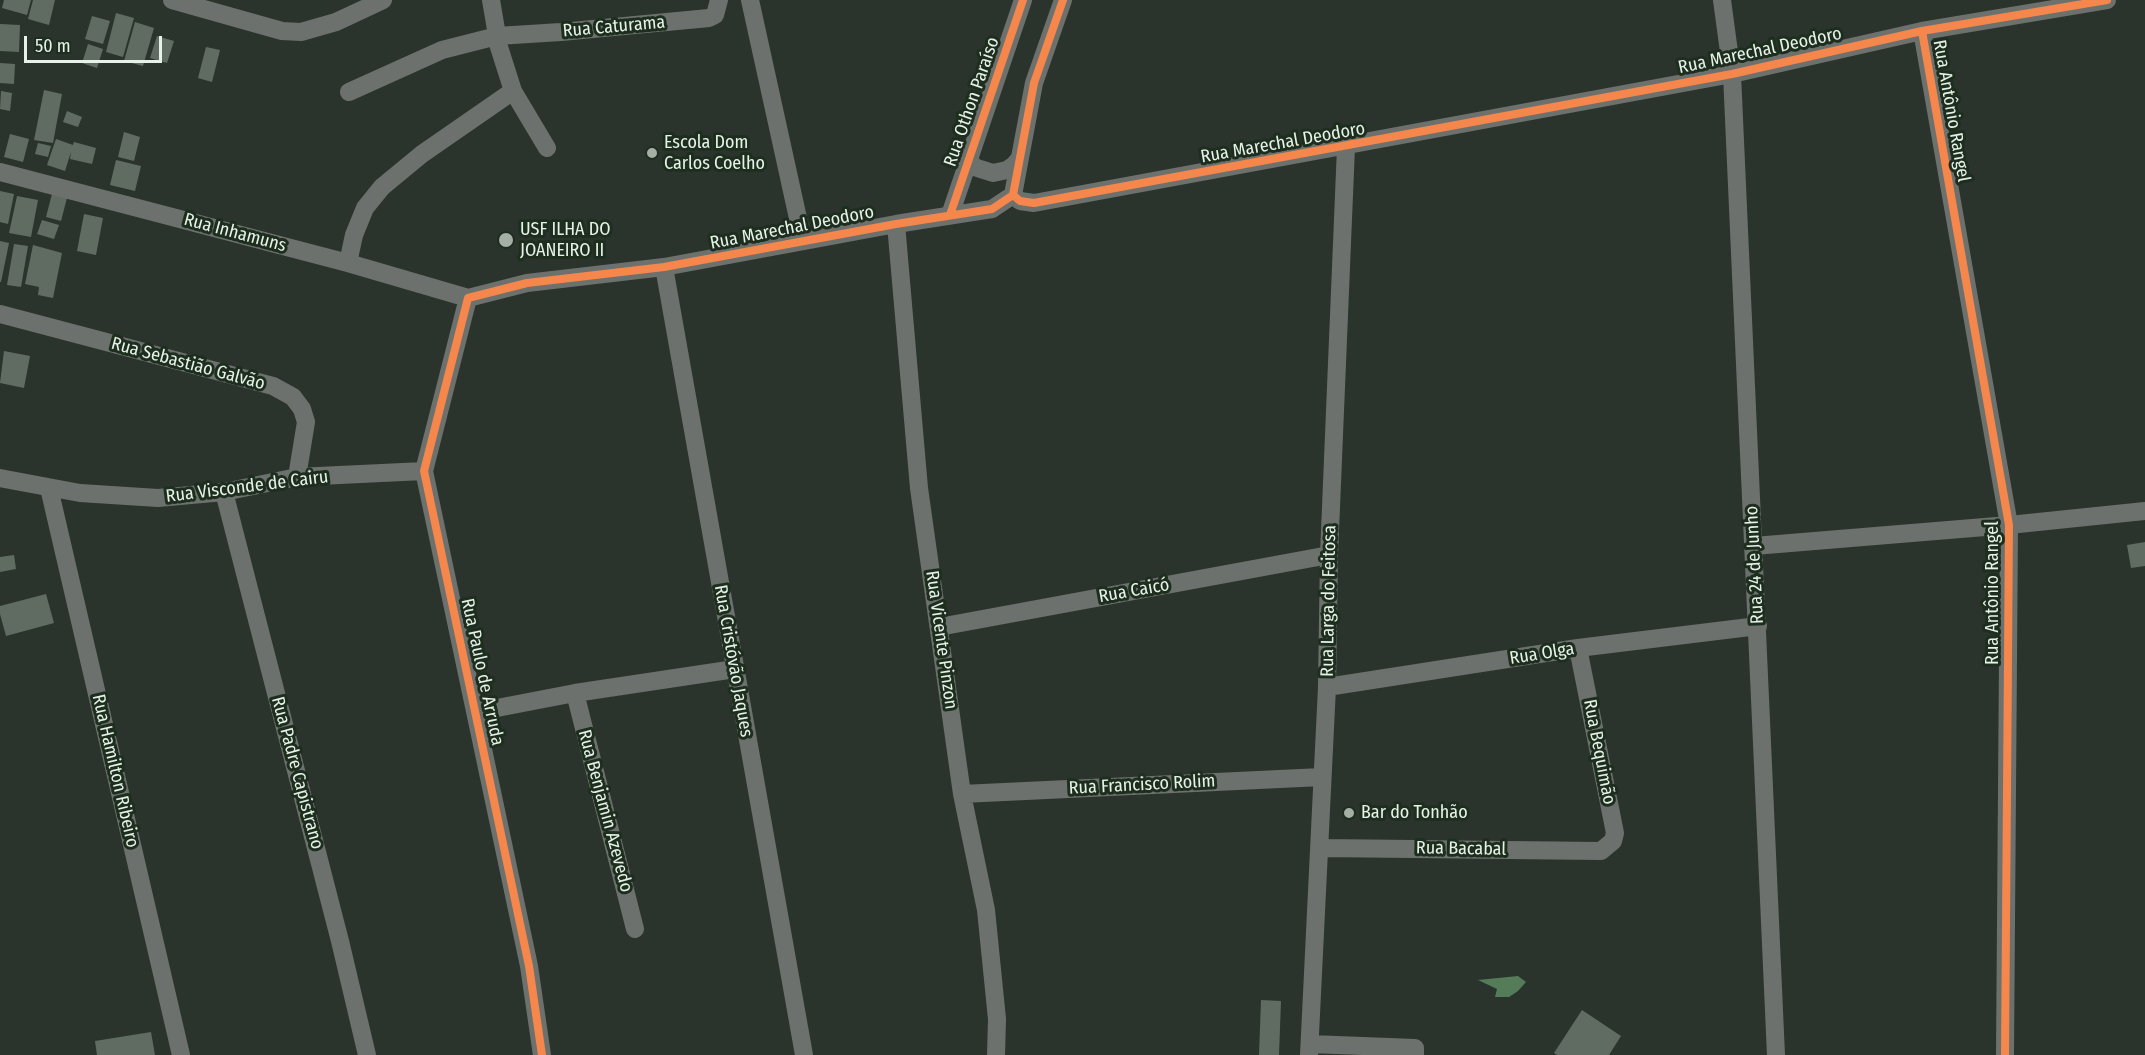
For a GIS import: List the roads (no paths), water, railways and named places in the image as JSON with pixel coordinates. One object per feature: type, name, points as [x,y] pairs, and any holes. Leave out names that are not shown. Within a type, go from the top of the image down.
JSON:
[{"type":"street","points":[[172,0],[206,4],[282,31],[301,32],[336,22],[383,0]]},
{"type":"street","points":[[491,0],[497,36],[513,91],[547,148]]},
{"type":"street","name":"Rua Caturama","points":[[497,36],[710,18],[715,15],[719,0]]},
{"type":"street","points":[[750,0],[802,241]]},
{"type":"street","name":"Rua Othon Paraíso","points":[[950,215],[1023,0]]},
{"type":"street","points":[[1013,195],[1034,83],[1063,0]]},
{"type":"street","name":"Rua 24 de Junho","points":[[1722,0],[1732,74],[1776,1055]]},
{"type":"street","name":"Rua Marechal Deodoro","points":[[468,298],[527,283],[664,267],[896,224],[992,209],[1013,195],[1020,201],[1034,203],[1346,147],[1732,74],[1922,31],[2107,0]]},
{"type":"street","name":"Rua Antônio Rangel","points":[[1922,31],[2010,525],[2005,1055]]},
{"type":"street","points":[[349,92],[442,50],[497,36]]},
{"type":"street","points":[[348,263],[354,235],[365,208],[382,187],[422,154],[513,91]]},
{"type":"street","name":"Rua Larga do Feitosa","points":[[1310,1049],[1327,687],[1329,555],[1346,147]]},
{"type":"street","name":"Rua Othon Paraíso","points":[[968,158],[974,167],[993,173],[1007,170],[1020,158]]},
{"type":"street","name":"Rua Inhamuns","points":[[0,172],[348,263],[468,298]]},
{"type":"street","name":"Rua Vicente Pinzon","points":[[896,224],[919,488],[962,794],[986,910],[997,1019],[996,1055]]},
{"type":"street","name":"Rua Cristóvão Jaques","points":[[664,267],[804,1055]]},
{"type":"street","name":"Rua Paulo de Arruda","points":[[468,298],[424,471],[529,966],[542,1055]]},
{"type":"street","name":"Rua Sebastião Galvão","points":[[0,314],[273,386],[293,397],[302,410],[306,422],[297,477]]},
{"type":"street","name":"Rua Visconde de Cairu","points":[[0,478],[99,495],[158,498],[224,492],[297,477],[424,471]]},
{"type":"street","name":"Rua Hamilton Ribeiro","points":[[49,488],[181,1055]]},
{"type":"street","name":"Rua Padre Capistrano","points":[[224,492],[340,940],[367,1055]]},
{"type":"street","points":[[1754,546],[2010,525],[2145,511]]},
{"type":"street","name":"Rua Caicó","points":[[939,627],[1329,555]]},
{"type":"street","name":"Rua Olga","points":[[1327,687],[1578,648],[1758,626]]},
{"type":"street","name":"Rua Bequimão","points":[[1578,648],[1615,833],[1613,841],[1601,851]]},
{"type":"street","points":[[497,708],[574,693],[735,669]]},
{"type":"street","name":"Rua Benjamin Azevedo","points":[[574,693],[635,929]]},
{"type":"street","name":"Rua Francisco Rolim","points":[[962,794],[1322,777]]},
{"type":"street","name":"Rua Bacabal","points":[[1320,848],[1601,851]]},
{"type":"street","points":[[1310,1049],[1415,1048],[1415,1055]]},
{"type":"place","name":"Escola Dom Carlos Coelho","points":[[652,153]]},
{"type":"place","name":"USF ILHA DO JOANEIRO II","points":[[506,240]]},
{"type":"place","name":"Bar do Tonhão","points":[[1349,813]]}]
